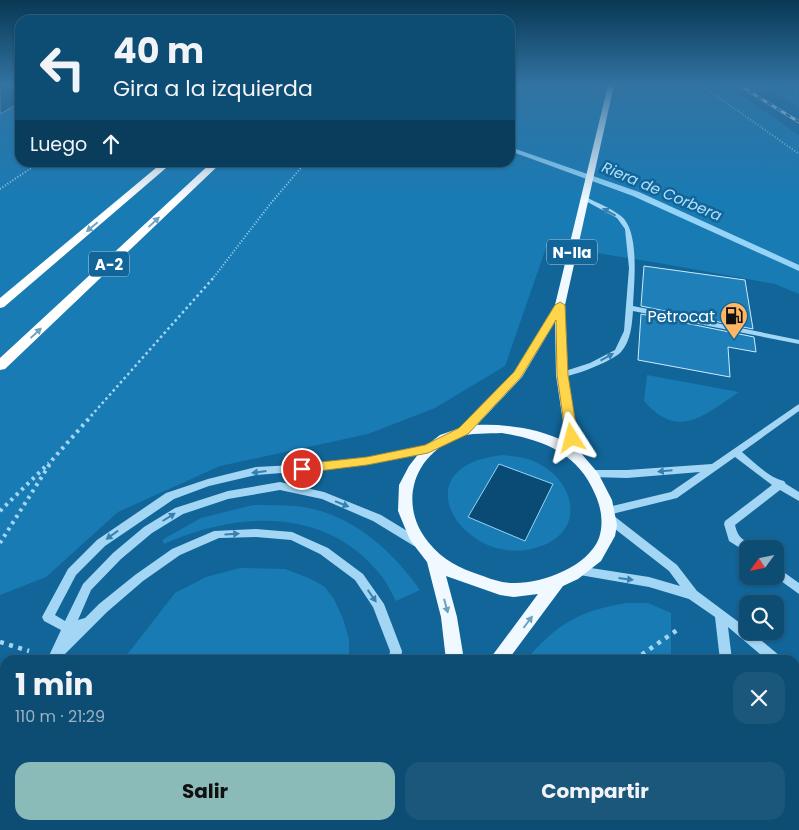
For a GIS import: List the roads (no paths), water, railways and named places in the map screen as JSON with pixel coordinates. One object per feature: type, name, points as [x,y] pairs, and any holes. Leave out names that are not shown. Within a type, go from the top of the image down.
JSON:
[{"type":"highway","name":"A-2","points":[[0,304],[163,167]]},
{"type":"highway","name":"A-2","points":[[0,366],[213,167]]},
{"type":"main road","name":"N-IIa","points":[[574,454],[562,375],[560,305],[601,124]]},
{"type":"main road","name":"N-IIa","points":[[464,431],[502,430],[530,433],[557,443],[574,454],[592,473],[603,494],[609,515],[608,535],[602,549],[578,571],[557,581],[514,590],[490,586],[452,572],[434,559],[421,545],[409,524],[405,501],[406,487],[410,474],[428,449],[464,431],[518,374],[560,305]]},
{"type":"main road","points":[[434,559],[449,617],[454,655]]},
{"type":"main road","name":"N-IIa","points":[[502,655],[557,581]]},
{"type":"street","points":[[562,375],[593,365],[618,351],[628,331],[632,268],[628,229],[619,217],[585,194]]},
{"type":"street","points":[[630,308],[799,342]]},
{"type":"street","points":[[609,515],[674,495],[799,407]]},
{"type":"street","points":[[89,622],[68,628],[48,617],[72,572],[101,543],[170,496],[208,482],[256,471],[333,466],[428,449]]},
{"type":"street","points":[[736,452],[768,478],[799,497]]},
{"type":"street","points":[[592,473],[627,474],[714,466]]},
{"type":"street","points":[[739,542],[733,538],[729,524],[780,484]]},
{"type":"street","points":[[55,655],[87,587],[123,551],[148,530],[179,511],[228,495],[280,486],[324,496],[377,518],[421,545]]},
{"type":"street","points":[[609,515],[673,568],[694,595],[770,655]]},
{"type":"street","points":[[57,655],[89,622],[139,578],[176,552],[218,534],[256,532],[292,536],[324,551],[359,577],[378,604],[396,651],[396,655]]},
{"type":"street","points":[[578,571],[650,582],[694,595]]},
{"type":"street","points":[[784,578],[799,589]]},
{"type":"street","points":[[720,614],[725,655]]},
{"type":"waterway","name":"Riera de Corbera","points":[[515,151],[636,194],[799,268]]},
{"type":"place","name":"Petrocat","points":[[734,340]]}]
